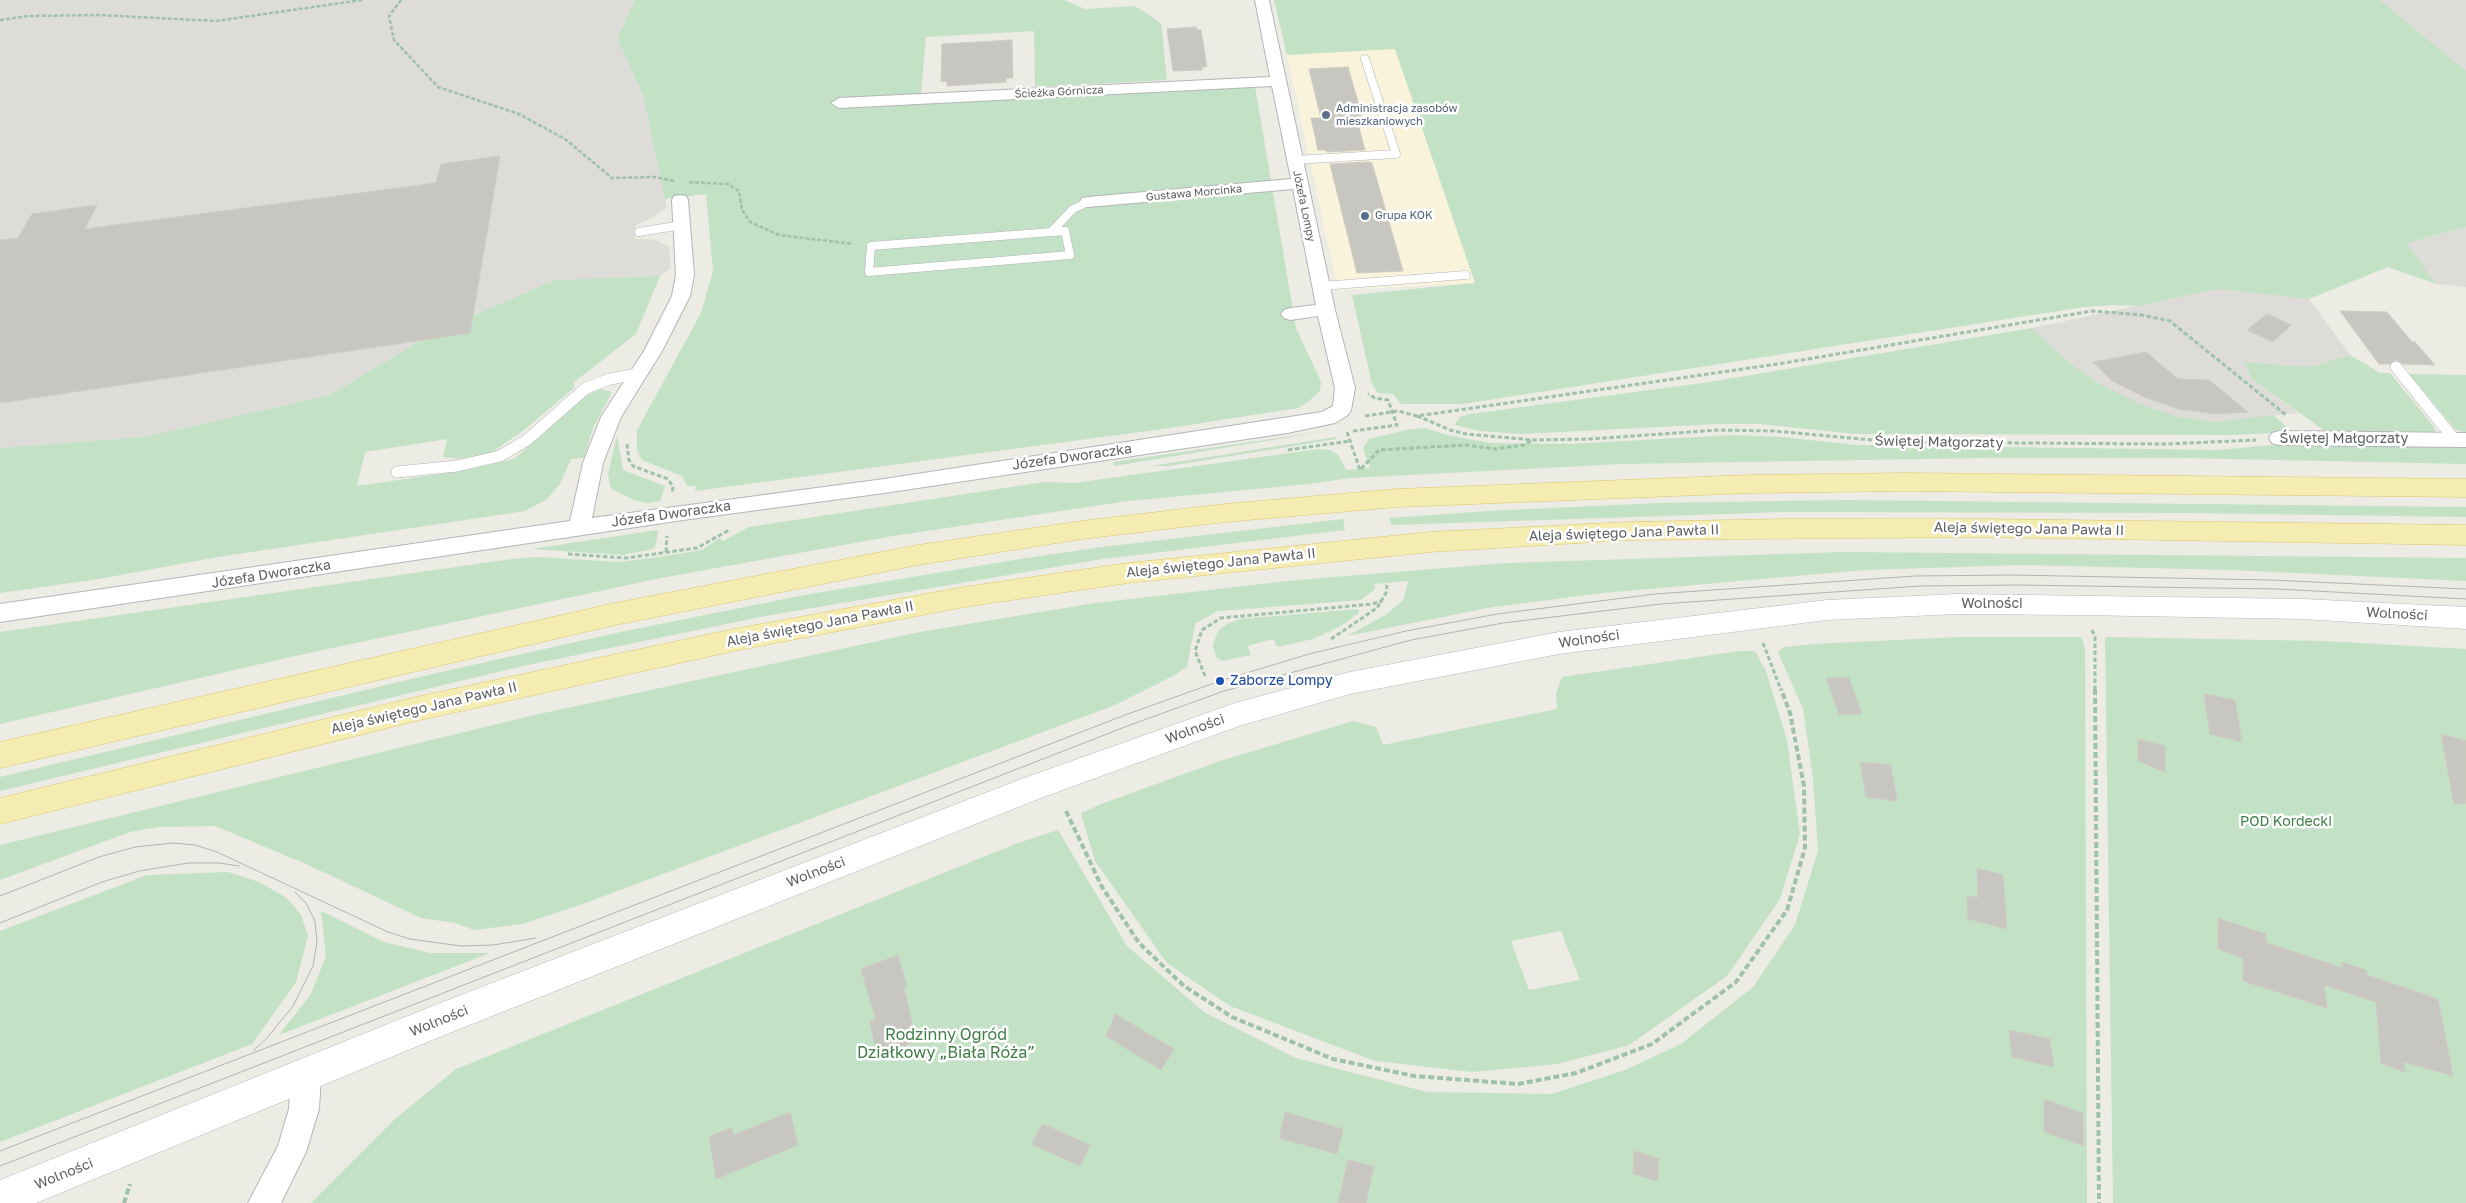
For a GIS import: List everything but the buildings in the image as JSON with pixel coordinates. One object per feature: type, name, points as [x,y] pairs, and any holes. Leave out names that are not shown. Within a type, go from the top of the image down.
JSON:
[{"type":"main road","points":[[0,755],[188,710],[615,614],[826,572],[1082,530],[1225,513],[1397,498],[1750,484],[1907,482],[2466,488]]},
{"type":"main road","name":"Aleja świętego Jana Pawła II","points":[[0,811],[426,707],[734,640],[964,597],[1128,573],[1242,560],[1430,542],[1628,531],[1980,528],[2466,535]]},
{"type":"main road","points":[[0,736],[188,710]]},
{"type":"street","name":"Józefa Lompy","points":[[1262,0],[1326,310],[1345,388],[1346,400],[1341,410]]},
{"type":"street","name":"Ścieżka Górnicza","points":[[839,103],[1280,81]]},
{"type":"street","name":"Gustawa Morcinka","points":[[1088,202],[1300,183]]},
{"type":"street","points":[[579,527],[596,455],[611,417],[669,323],[681,296],[685,275],[678,191]]},
{"type":"street","points":[[1290,314],[1326,310]]},
{"type":"street","name":"Józefa Dworaczka","points":[[0,613],[579,527],[884,486],[1287,426],[1319,421],[1341,410]]},
{"type":"street","name":"Świętej Małgorzaty","points":[[2279,438],[2460,440]]},
{"type":"street","name":"Wolności","points":[[0,1199],[453,1015],[1035,787],[1235,714],[1350,683],[1559,644],[1827,610],[1957,604],[2079,605],[2303,609],[2466,618]]},
{"type":"street","points":[[264,1203],[291,1152],[304,1109],[306,1076]]},
{"type":"lane","points":[[1294,160],[1396,154],[1365,59]]},
{"type":"lane","points":[[1051,232],[1072,209],[1088,202]]},
{"type":"lane","points":[[638,232],[682,225]]},
{"type":"lane","points":[[1065,231],[1070,255],[869,272],[871,246],[1065,231]]},
{"type":"lane","points":[[1321,286],[1466,275]]},
{"type":"lane","points":[[2396,367],[2460,440]]},
{"type":"lane","points":[[397,472],[457,466],[500,456],[527,440],[586,388],[610,379],[637,374]]},
{"type":"path","points":[[0,20],[28,16],[99,16],[216,20],[362,0]]},
{"type":"path","points":[[401,0],[389,16],[394,40],[438,87],[487,105],[519,114],[565,139],[612,178],[655,178],[678,191],[728,184],[738,191],[742,210],[750,222],[779,235],[871,246]]},
{"type":"path","points":[[1341,410],[1365,416],[1398,411],[1417,416],[1784,363],[2092,311],[2170,321],[2271,406],[2319,438]]},
{"type":"path","name":"Świętej Małgorzaty","points":[[1417,416],[1450,430],[1466,434],[1533,440],[1590,439],[1718,430],[1774,431],[1865,441],[1894,442],[2167,444],[2279,438]]},
{"type":"path","points":[[1360,470],[1379,450],[1465,445],[1495,448],[1524,445],[1533,440]]},
{"type":"path","points":[[666,552],[697,548],[726,532]]},
{"type":"path","points":[[1331,639],[1377,608],[1382,601],[1387,585]]},
{"type":"path","points":[[1205,676],[1195,651],[1202,630],[1222,618],[1372,604],[1382,601]]},
{"type":"path","points":[[2091,628],[2095,638],[2099,1203]]},
{"type":"path","points":[[1066,812],[1102,887],[1139,943],[1184,986],[1232,1017],[1333,1059],[1414,1076],[1518,1084],[1576,1073],[1652,1044],[1736,982],[1787,910],[1805,848],[1804,786],[1790,713],[1763,642]]},
{"type":"path","points":[[124,1203],[130,1184]]},
{"type":"shaded area","points":[[0,0],[635,0],[617,39],[643,95],[667,207],[650,219],[636,225],[635,239],[656,240],[669,247],[671,268],[660,276],[555,280],[435,332],[330,395],[144,437],[0,448]]},
{"type":"shaded area","points":[[2380,0],[2466,0],[2466,71]]},
{"type":"shaded area","points":[[1395,48],[1475,283],[1338,290],[1287,55]]},
{"type":"shaded area","points":[[2466,227],[2466,287],[2436,284],[2407,243]]},
{"type":"shaded area","points":[[2217,289],[2309,299],[2350,355],[2310,367],[2243,362],[2253,380],[2298,413],[2216,422],[2179,417],[2140,404],[2101,386],[2068,362],[2032,328]]},
{"type":"green space","points":[[635,0],[1064,0],[1085,9],[1135,6],[1161,23],[1167,80],[1035,87],[1034,31],[926,37],[920,102],[1255,86],[1296,328],[1321,382],[1320,391],[1298,408],[1163,429],[695,491],[696,486],[687,486],[682,476],[642,460],[637,450],[637,430],[701,313],[713,271],[706,194],[665,199],[643,95],[617,39]]},
{"type":"green space","points":[[1274,0],[2380,0],[2466,71],[2466,227],[2407,243],[2436,284],[2388,267],[2309,299],[2217,289],[2138,306],[2084,307],[1463,404],[1401,404],[1393,394],[1378,393],[1372,384],[1352,295],[1475,283],[1395,49],[1287,55]]},
{"type":"green space","points":[[660,276],[636,334],[574,382],[574,388],[524,430],[491,453],[459,459],[443,457],[447,439],[365,452],[357,486],[460,471],[514,459],[586,396],[601,389],[612,392],[593,428],[584,458],[571,459],[560,484],[546,500],[525,511],[218,557],[99,579],[0,593],[0,448],[144,437],[330,395],[435,332],[555,280]]},
{"type":"green space","points":[[2032,328],[2068,362],[2101,385],[2140,404],[2179,417],[2216,422],[2273,415],[2293,432],[2234,435],[1856,434],[1760,424],[1718,424],[1521,434],[1480,431],[1455,425],[1460,417],[1470,414],[1710,382]]},
{"type":"green space","points":[[2350,355],[2380,373],[2390,373],[2435,428],[2434,432],[2325,431],[2253,380],[2243,362],[2310,367]]},
{"type":"green space","points":[[2409,374],[2466,375],[2466,433],[2455,429]]},
{"type":"green space","points":[[1425,428],[1443,434],[1490,443],[1571,444],[1733,435],[1782,437],[1856,445],[2219,450],[2283,444],[2466,446],[2466,464],[2183,458],[1984,458],[1622,464],[1350,478],[1309,484],[1128,501],[893,536],[661,578],[295,656],[0,724],[0,632],[512,559],[538,557],[618,562],[659,557],[702,550],[720,538],[723,541],[749,527],[1044,482],[1074,483],[1319,449],[1330,450],[1338,455],[1346,470],[1370,468],[1363,448],[1369,439],[1406,430]]},
{"type":"green space","points":[[1333,430],[1114,466],[1113,462]]},
{"type":"green space","points":[[617,436],[623,470],[665,486],[660,501],[648,503],[636,501],[611,489],[608,474]]},
{"type":"green space","points":[[1336,437],[1337,439],[1169,466],[1151,466]]},
{"type":"green space","points":[[1845,500],[2466,507],[2466,517],[2189,513],[1784,512],[1392,525],[1389,518],[1659,503]]},
{"type":"green space","points":[[1343,519],[1345,530],[1103,559],[765,616],[523,666],[0,791],[0,777],[441,672],[621,632],[810,594],[1020,559],[1102,547]]},
{"type":"green space","points":[[658,530],[656,544],[653,549],[623,555],[531,549]]},
{"type":"green space","points":[[1844,552],[2466,558],[2466,581],[2231,570],[2022,565],[1864,570],[1603,593],[1493,607],[1347,636],[1387,614],[1404,599],[1408,581],[1374,584],[1375,589],[1361,600],[1218,611],[1195,624],[1187,667],[1115,705],[580,905],[522,924],[474,930],[455,923],[421,918],[306,864],[215,826],[159,827],[130,832],[0,880],[0,845],[530,716],[920,632],[1095,603],[1297,580],[1507,563]]},
{"type":"green space","points":[[1358,609],[1359,613],[1341,626],[1313,639],[1277,647],[1273,639],[1248,646],[1251,655],[1222,661],[1216,657],[1213,645],[1218,631],[1227,624],[1240,619]]},
{"type":"green space","name":"Rodzinny Ogród Działkowy „Biała Róża”","points":[[1958,637],[2081,637],[2085,648],[2087,1203],[311,1203],[395,1119],[456,1069],[1018,843],[1058,830],[1127,946],[1204,1012],[1296,1058],[1427,1092],[1552,1094],[1625,1070],[1681,1044],[1753,987],[1795,925],[1818,851],[1813,778],[1803,709],[1778,652],[1784,647],[1814,644]]},
{"type":"green space","name":"POD Kordecki","points":[[2105,637],[2324,641],[2466,649],[2466,1203],[2113,1203]]},
{"type":"green space","points":[[1739,651],[1755,651],[1766,671],[1787,740],[1800,834],[1780,899],[1727,976],[1629,1045],[1558,1064],[1472,1072],[1375,1061],[1230,1006],[1167,963],[1095,861],[1081,813],[1101,804],[1217,762],[1353,721],[1376,727],[1383,745],[1557,709],[1556,694],[1562,677]],"holes":[[[1561,931],[1580,980],[1529,990],[1511,941]]]},
{"type":"green space","points":[[228,872],[259,882],[287,898],[301,915],[308,936],[296,982],[252,1044],[0,1142],[0,931],[147,875]]},
{"type":"green space","points":[[321,911],[384,942],[430,953],[490,953],[279,1035],[311,994],[326,956]]},
{"type":"tram line","points":[[0,1151],[1125,715],[1220,681],[1309,654],[1406,631],[1497,614],[1655,594],[1915,576],[2012,575],[2270,580],[2466,589]]},
{"type":"tram line","points":[[0,1166],[1130,725],[1224,691],[1411,640],[1503,623],[1661,604],[1920,586],[2017,585],[2277,589],[2466,599]]},
{"type":"tram line","points":[[0,896],[99,857],[135,847],[173,843],[195,845],[217,852],[388,932],[410,939],[461,946],[493,945],[536,938]]},
{"type":"tram line","points":[[0,923],[102,882],[139,871],[188,863],[220,863],[239,866]]},
{"type":"tram line","points":[[254,1050],[267,1038],[293,1006],[313,966],[317,941],[315,921],[306,903],[295,892]]},
{"type":"place","name":"Administracja zasobów mieszkaniowych","points":[[1326,115]]},
{"type":"place","name":"Grupa KOK","points":[[1365,216]]},
{"type":"place","name":"Zaborze Lompy","points":[[1220,681]]}]
